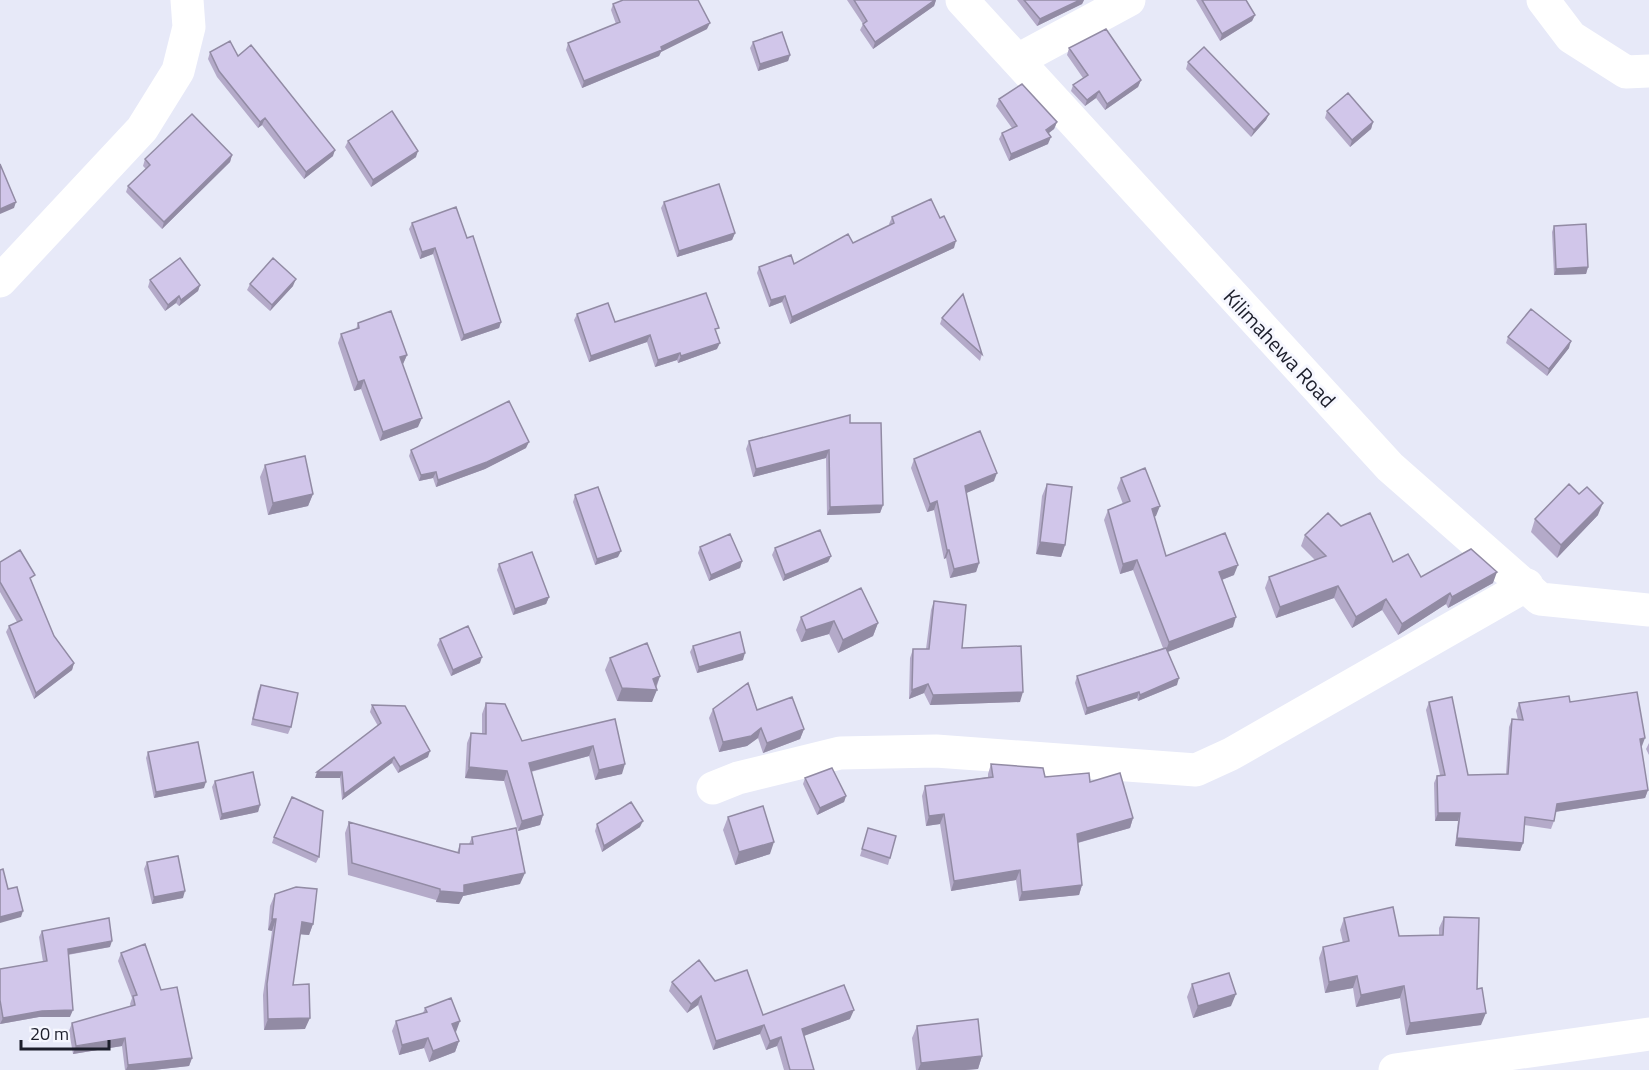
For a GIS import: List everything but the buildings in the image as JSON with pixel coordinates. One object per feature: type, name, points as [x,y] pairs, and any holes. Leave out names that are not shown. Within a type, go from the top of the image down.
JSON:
[{"type":"street","points":[[0,281],[142,129],[178,71],[189,27],[187,0]]},
{"type":"street","name":"Kilimahewa Road","points":[[962,0],[1390,467],[1527,585],[1540,599],[1649,610]]},
{"type":"street","points":[[1018,60],[1129,0]]},
{"type":"street","points":[[1543,0],[1571,37],[1626,72],[1649,71]]},
{"type":"street","points":[[713,788],[738,778],[840,753],[936,751],[1196,770],[1231,754],[1527,585]]},
{"type":"street","points":[[1395,1070],[1649,1034]]}]
